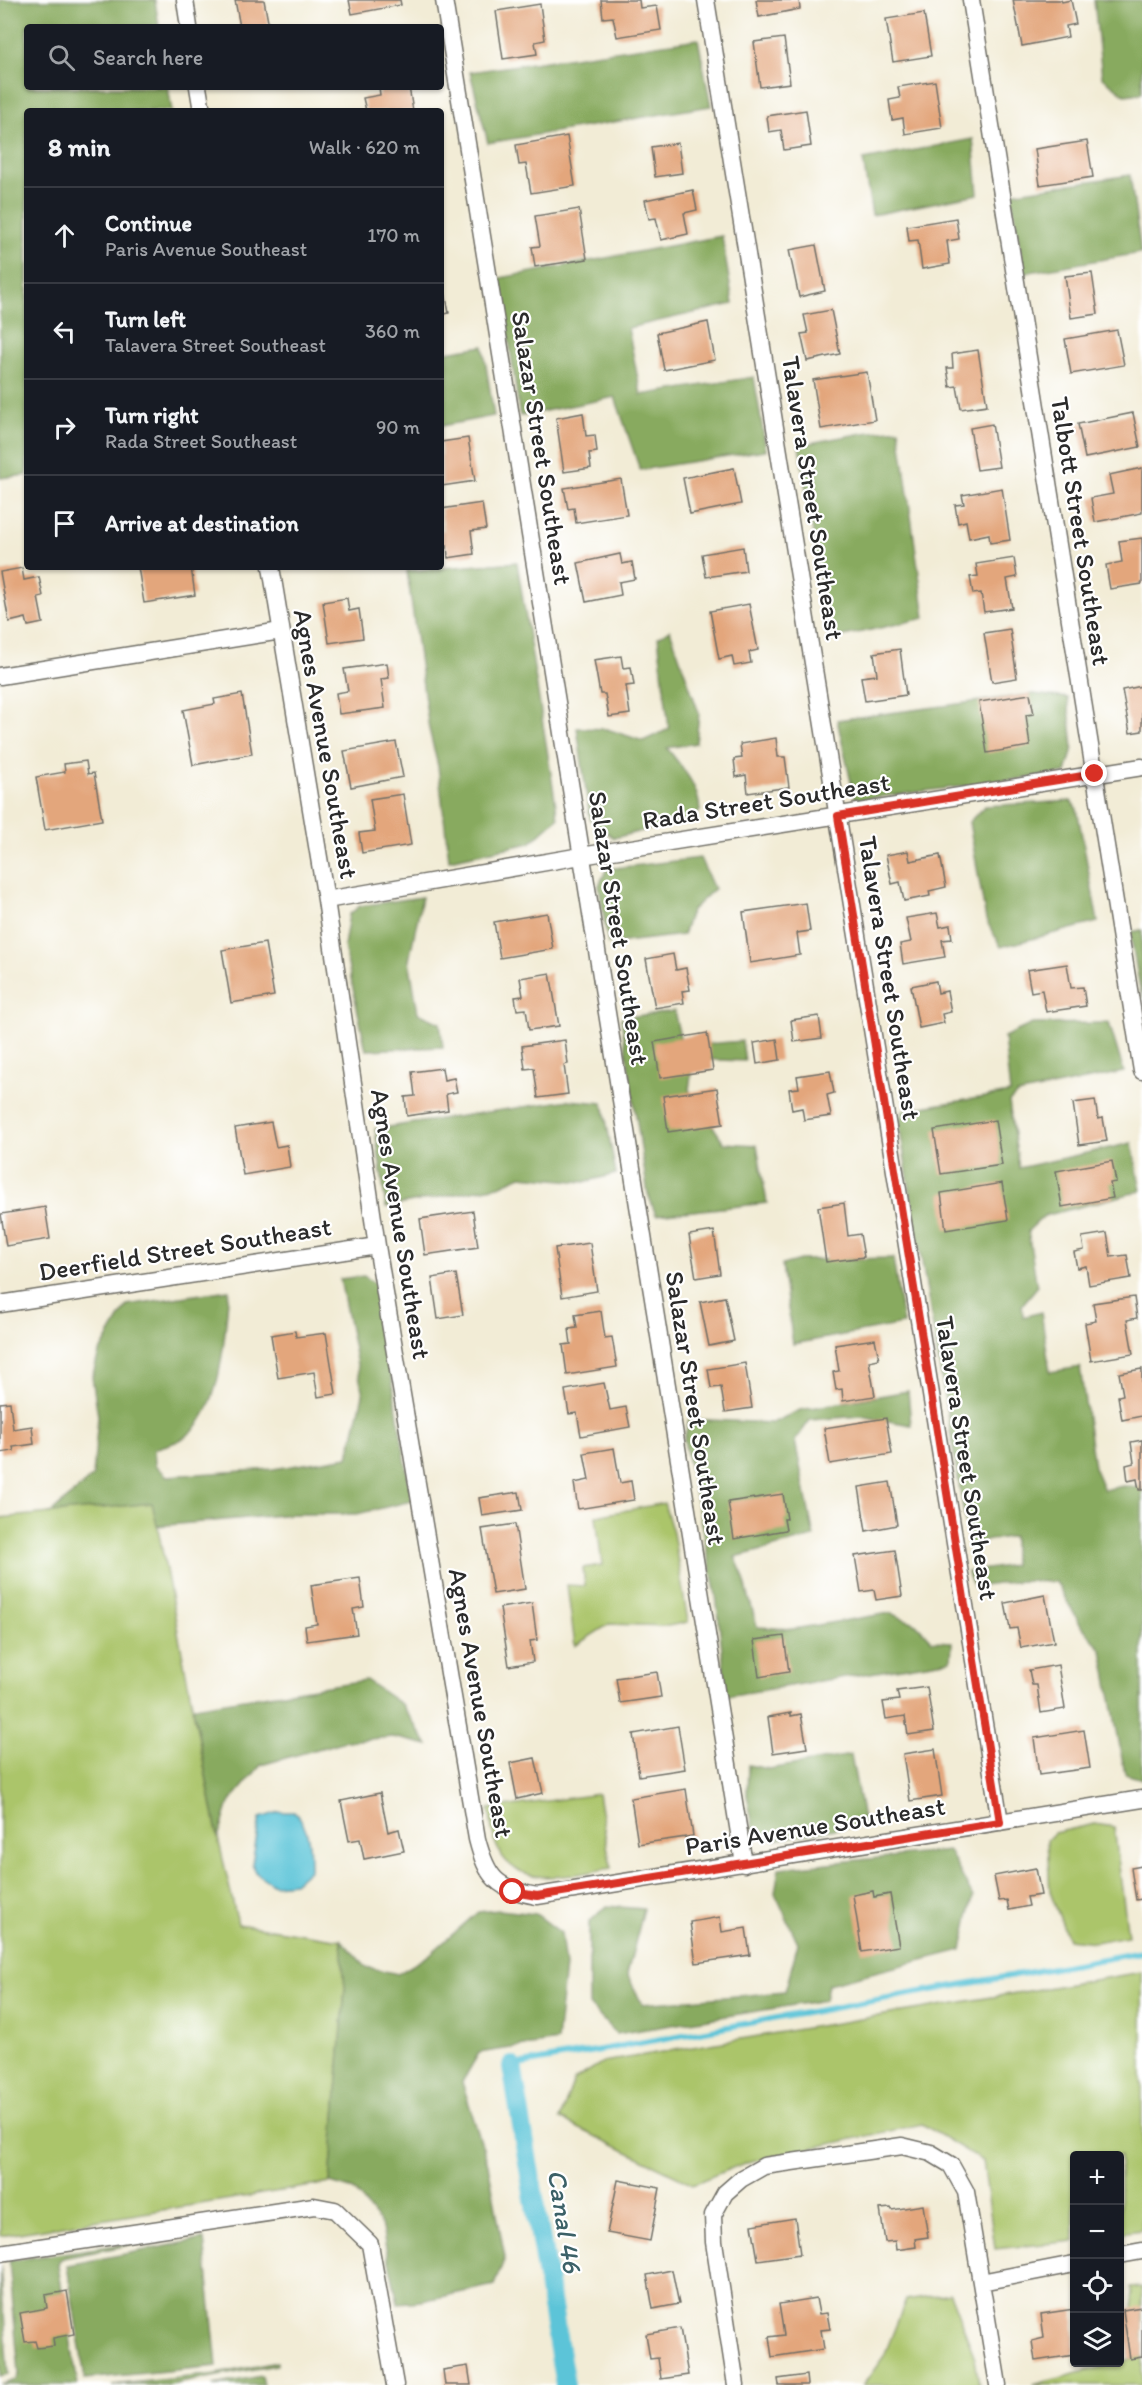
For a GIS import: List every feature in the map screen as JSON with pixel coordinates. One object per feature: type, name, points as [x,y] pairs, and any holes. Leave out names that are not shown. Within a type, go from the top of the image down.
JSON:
[{"type":"street","points":[[185,0],[189,24]]},
{"type":"street","name":"Salazar Street Southeast","points":[[444,0],[744,1864]]},
{"type":"street","name":"Talavera Street Southeast","points":[[706,0],[1000,1822]]},
{"type":"street","name":"Talbott Street Southeast","points":[[971,0],[1142,1071]]},
{"type":"street","points":[[198,90],[202,108]]},
{"type":"street","name":"Agnes Avenue Southeast","points":[[271,570],[326,900],[377,1246],[477,1839],[483,1863],[500,1883]]},
{"type":"street","points":[[0,676],[280,631]]},
{"type":"street","name":"Rada Street Southeast","points":[[326,900],[581,856],[1142,767]]},
{"type":"street","name":"Deerfield Street Southeast","points":[[0,1304],[377,1246]]},
{"type":"street","name":"Paris Avenue Southeast","points":[[500,1883],[513,1892],[537,1896],[1142,1799]]},
{"type":"street","points":[[736,2385],[714,2242],[713,2215],[725,2193],[741,2179],[764,2166],[902,2146],[931,2152],[951,2165],[966,2192],[998,2385]]},
{"type":"street","points":[[0,2253],[314,2206],[335,2210],[370,2244],[395,2385]]},
{"type":"street","points":[[1124,2254],[1142,2251]]},
{"type":"street","points":[[981,2282],[1070,2265]]},
{"type":"green space","points":[[0,0],[155,0],[159,24],[24,24],[24,90],[168,90],[172,108],[24,108],[24,475],[0,478]]},
{"type":"green space","points":[[1094,0],[1142,0],[1142,93],[1125,95],[1102,77]]},
{"type":"green space","points":[[698,39],[711,106],[488,143],[470,72]]},
{"type":"green space","points":[[973,139],[978,194],[872,215],[863,160]]},
{"type":"green space","points":[[1130,175],[1141,253],[1024,273],[1011,193]]},
{"type":"green space","points":[[722,236],[733,304],[628,328],[641,395],[754,377],[766,450],[640,470],[615,397],[520,416],[500,278]]},
{"type":"green space","points":[[483,346],[494,416],[444,425],[444,352]]},
{"type":"green space","points":[[899,429],[925,618],[830,639],[799,445]]},
{"type":"green space","points":[[517,562],[558,818],[530,843],[449,860],[438,766],[429,729],[407,571],[444,570],[444,568]]},
{"type":"green space","points":[[670,630],[699,713],[696,743],[667,748],[693,785],[700,811],[691,819],[614,838],[590,819],[577,728],[607,729],[643,741],[669,729],[658,637]]},
{"type":"green space","points":[[1034,694],[1068,698],[1073,748],[1066,773],[855,800],[837,720]]},
{"type":"green space","points":[[1071,801],[1077,809],[1098,922],[1001,947],[986,920],[969,822],[985,806]]},
{"type":"green space","points":[[700,858],[714,889],[691,911],[683,935],[608,944],[599,885],[607,869]]},
{"type":"green space","points":[[422,897],[409,960],[418,1013],[440,1023],[443,1047],[366,1050],[344,946],[349,915],[360,906]]},
{"type":"green space","points":[[1142,930],[1142,1000],[1130,932]]},
{"type":"green space","points":[[674,1011],[682,1046],[742,1041],[745,1061],[693,1059],[689,1090],[724,1143],[757,1145],[767,1203],[656,1215],[648,1194],[621,1018]]},
{"type":"green space","points":[[1109,1023],[1124,1072],[1017,1094],[1009,1102],[1019,1168],[1132,1143],[1141,1191],[1044,1216],[1028,1231],[1037,1287],[1022,1305],[1023,1317],[1041,1312],[1050,1372],[1080,1367],[1094,1467],[1104,1490],[1123,1486],[1142,1487],[1142,1779],[1125,1774],[1102,1650],[1080,1624],[1056,1582],[1021,1581],[974,1587],[967,1572],[1013,1565],[1013,1536],[969,1544],[899,1124],[903,1110],[1010,1093],[1004,1037],[1032,1024]]},
{"type":"green space","points":[[569,1100],[603,1103],[616,1174],[584,1182],[521,1176],[499,1186],[386,1207],[375,1129]]},
{"type":"green space","points":[[893,1258],[903,1324],[793,1344],[782,1265],[800,1260]]},
{"type":"green space","points":[[364,1276],[376,1284],[412,1501],[357,1514],[293,1514],[157,1526],[152,1503],[51,1513],[93,1476],[98,1416],[92,1377],[99,1353],[127,1305],[229,1290],[219,1372],[214,1394],[206,1413],[195,1429],[180,1440],[154,1449],[155,1465],[167,1476],[273,1469],[348,1457],[363,1395],[340,1279]]},
{"type":"green space","points":[[908,1391],[911,1425],[861,1416],[810,1420],[795,1441],[814,1537],[735,1557],[743,1575],[757,1627],[793,1629],[890,1613],[916,1624],[932,1641],[952,1642],[951,1660],[727,1696],[716,1595],[684,1440],[689,1419],[772,1423],[800,1410]]},
{"type":"green space","points":[[153,1503],[218,1838],[238,1924],[341,1940],[345,1988],[330,2183],[0,2236],[0,1518]]},
{"type":"green space","points":[[664,1503],[673,1533],[688,1622],[668,1626],[609,1624],[575,1646],[567,1585],[585,1586],[583,1568],[602,1565],[596,1516]]},
{"type":"green space","points":[[366,1680],[402,1705],[428,1745],[393,1737],[346,1741],[261,1765],[229,1803],[218,1838],[193,1707]]},
{"type":"green space","points":[[851,1755],[864,1824],[774,1840],[754,1832],[747,1795],[748,1765],[769,1769]]},
{"type":"green space","points":[[598,1794],[611,1868],[565,1876],[533,1875],[519,1871],[507,1862],[498,1849],[493,1835],[489,1809]]},
{"type":"green space","points":[[1095,1824],[1114,1827],[1128,1936],[1095,1942],[1068,1939],[1050,1892],[1047,1840],[1054,1833]]},
{"type":"green space","points":[[949,1851],[973,1897],[962,1950],[828,1984],[825,2000],[616,2034],[589,2005],[589,1922],[607,1906],[644,1909],[627,1974],[642,2004],[785,1992],[798,1943],[775,1893],[779,1868]]},
{"type":"green space","points":[[499,1910],[536,1914],[561,1933],[565,1966],[557,2041],[479,2053],[462,2082],[488,2164],[505,2258],[494,2285],[422,2301],[398,2303],[381,2224],[354,2190],[330,2183],[345,1988],[341,1940],[366,1967],[398,1974],[428,1956],[478,1912]]},
{"type":"green space","points":[[1142,1972],[1142,2230],[1124,2232],[1124,2151],[1070,2151],[1070,2241],[995,2249],[983,2161],[922,2124],[747,2162],[693,2184],[560,2119],[574,2080],[603,2062]]},
{"type":"green space","points":[[165,2238],[63,2258],[59,2261],[78,2385],[0,2385],[16,2380],[19,2373],[9,2261]]},
{"type":"green space","points":[[204,2239],[217,2366],[85,2379],[67,2265]]},
{"type":"green space","points":[[0,2266],[9,2374],[0,2376]]},
{"type":"green space","points":[[1142,2287],[1142,2385],[1033,2385],[1101,2367],[1124,2367],[1124,2361],[1139,2357],[1131,2288]]},
{"type":"green space","points":[[950,2293],[975,2358],[979,2385],[863,2385],[884,2356],[906,2300]]},
{"type":"green space","points":[[277,2362],[277,2365],[170,2385],[112,2385],[217,2374]]},
{"type":"green space","points":[[261,2376],[263,2385],[213,2385]]},
{"type":"water","points":[[279,1812],[295,1812],[304,1824],[309,1846],[310,1869],[294,1883],[274,1885],[256,1873],[252,1864],[260,1818]]},
{"type":"building","points":[[235,0],[264,0],[268,24],[239,24]]},
{"type":"building","points":[[349,0],[400,0],[401,5],[352,14]]},
{"type":"building","points":[[601,0],[639,0],[640,8],[657,6],[661,30],[617,37],[613,17],[603,18]]},
{"type":"building","points":[[756,0],[799,0],[800,9],[759,17]]},
{"type":"building","points":[[1013,0],[1061,0],[1062,2],[1071,0],[1076,24],[1066,26],[1068,37],[1022,46]]},
{"type":"building","points":[[540,4],[545,40],[535,42],[537,54],[503,59],[496,11]]},
{"type":"building","points":[[924,13],[931,56],[893,62],[886,19]]},
{"type":"building","points":[[784,38],[790,83],[760,87],[754,42]]},
{"type":"building","points":[[935,81],[942,128],[905,134],[903,118],[892,120],[889,100],[900,98],[898,87]]},
{"type":"building","points":[[379,90],[410,90],[412,108],[365,108],[363,98],[380,95]]},
{"type":"building","points":[[806,110],[811,146],[784,150],[781,130],[769,132],[767,116]]},
{"type":"building","points":[[567,136],[575,186],[531,193],[526,164],[519,165],[516,145]]},
{"type":"building","points":[[1087,141],[1093,177],[1040,185],[1035,149]]},
{"type":"building","points":[[678,143],[682,173],[655,177],[651,147]]},
{"type":"building","points":[[693,190],[697,210],[684,213],[688,234],[661,240],[656,218],[649,219],[645,200]]},
{"type":"building","points":[[579,209],[587,259],[535,267],[532,247],[540,246],[535,216]]},
{"type":"building","points":[[956,218],[959,239],[947,241],[950,264],[922,269],[918,240],[909,241],[907,226]]},
{"type":"building","points":[[816,245],[825,291],[799,297],[789,250]]},
{"type":"building","points":[[1092,273],[1098,314],[1071,318],[1065,276]]},
{"type":"building","points":[[444,292],[449,313],[444,314]]},
{"type":"building","points":[[831,310],[840,354],[807,361],[801,334],[808,333],[804,315]]},
{"type":"building","points":[[708,322],[715,360],[664,370],[657,333]]},
{"type":"building","points":[[1117,330],[1124,365],[1071,374],[1065,339]]},
{"type":"building","points":[[978,350],[987,405],[961,409],[957,386],[950,387],[947,368],[953,368],[952,354]]},
{"type":"building","points":[[867,372],[875,420],[821,429],[813,380]]},
{"type":"building","points":[[583,413],[586,436],[595,435],[597,452],[589,453],[591,468],[564,472],[556,418]]},
{"type":"building","points":[[1133,413],[1140,447],[1085,458],[1078,424]]},
{"type":"building","points":[[992,424],[999,467],[977,470],[970,428]]},
{"type":"building","points":[[468,438],[475,481],[444,486],[444,442]]},
{"type":"building","points":[[734,468],[741,504],[690,514],[683,478]]},
{"type":"building","points":[[1142,468],[1142,513],[1095,522],[1091,498],[1113,494],[1109,475]]},
{"type":"building","points":[[621,479],[627,515],[576,523],[574,508],[568,509],[564,488]]},
{"type":"building","points":[[1002,488],[1010,540],[990,543],[989,534],[969,538],[966,521],[958,523],[955,505],[964,504],[962,495]]},
{"type":"building","points":[[482,503],[486,529],[471,531],[474,554],[448,558],[447,545],[444,546],[444,509]]},
{"type":"building","points":[[1142,538],[1142,584],[1110,589],[1106,565],[1122,562],[1119,541]]},
{"type":"building","points":[[743,547],[746,571],[706,577],[702,554]]},
{"type":"building","points":[[620,554],[622,564],[632,562],[635,579],[619,582],[621,595],[586,602],[578,563]]},
{"type":"building","points":[[1014,558],[1017,577],[1007,579],[1012,608],[984,612],[981,593],[973,594],[970,577],[978,576],[976,564]]},
{"type":"building","points":[[22,568],[24,580],[39,577],[43,596],[38,597],[43,623],[28,626],[26,618],[9,622],[0,572]]},
{"type":"building","points":[[138,570],[191,570],[195,595],[144,603]]},
{"type":"building","points":[[347,598],[349,611],[359,609],[363,638],[329,643],[323,602]]},
{"type":"building","points":[[749,604],[758,650],[749,652],[751,663],[734,666],[732,656],[719,659],[710,611]]},
{"type":"building","points":[[1010,629],[1017,678],[992,682],[984,633]]},
{"type":"building","points":[[900,649],[906,695],[865,701],[861,677],[877,675],[874,653]]},
{"type":"building","points":[[621,656],[623,668],[631,667],[634,685],[626,686],[630,714],[609,717],[605,694],[600,694],[594,660]]},
{"type":"building","points":[[387,663],[389,678],[381,679],[385,708],[339,714],[336,693],[348,691],[344,669]]},
{"type":"building","points":[[1142,686],[1142,731],[1130,733],[1122,690]]},
{"type":"building","points":[[242,694],[252,754],[193,765],[183,710],[215,704],[214,699]]},
{"type":"building","points":[[1030,694],[1034,714],[1026,715],[1030,746],[987,753],[979,702]]},
{"type":"building","points":[[776,738],[778,757],[785,757],[789,787],[748,793],[746,775],[736,777],[734,759],[742,758],[740,744]]},
{"type":"building","points":[[396,742],[403,777],[351,787],[344,751]]},
{"type":"building","points":[[86,761],[88,774],[94,773],[102,820],[45,830],[36,777],[65,772],[64,764]]},
{"type":"building","points":[[403,794],[411,845],[362,853],[359,833],[375,831],[370,799]]},
{"type":"building","points":[[908,851],[910,861],[940,855],[946,887],[929,891],[930,896],[904,901],[900,882],[892,884],[886,855]]},
{"type":"building","points":[[806,903],[810,931],[797,933],[800,955],[750,963],[743,912]]},
{"type":"building","points":[[547,913],[553,949],[500,958],[494,922]]},
{"type":"building","points":[[937,913],[940,927],[950,925],[952,939],[942,940],[945,957],[903,964],[900,944],[911,942],[906,918]]},
{"type":"building","points":[[265,943],[274,996],[231,1003],[222,950]]},
{"type":"building","points":[[673,954],[676,970],[686,968],[690,990],[682,991],[684,1003],[655,1008],[646,959]]},
{"type":"building","points":[[1067,964],[1071,988],[1083,987],[1086,1006],[1046,1012],[1042,990],[1031,992],[1027,970]]},
{"type":"building","points":[[550,973],[559,1026],[529,1030],[526,1009],[517,1010],[515,997],[523,996],[520,978]]},
{"type":"building","points":[[936,981],[938,993],[947,991],[951,1012],[942,1014],[944,1023],[919,1028],[911,986]]},
{"type":"building","points":[[819,1016],[822,1038],[794,1042],[791,1020]]},
{"type":"building","points":[[707,1033],[713,1070],[660,1078],[654,1042]]},
{"type":"building","points":[[777,1039],[780,1060],[757,1064],[754,1043]]},
{"type":"building","points":[[565,1040],[568,1064],[564,1065],[568,1094],[538,1098],[534,1068],[525,1069],[522,1046]]},
{"type":"building","points":[[442,1068],[444,1080],[454,1078],[457,1092],[446,1094],[448,1110],[407,1116],[405,1097],[415,1096],[412,1072]]},
{"type":"building","points":[[830,1071],[834,1093],[827,1095],[831,1116],[804,1120],[802,1108],[792,1110],[789,1089],[799,1088],[797,1076]]},
{"type":"building","points":[[717,1088],[723,1124],[668,1132],[663,1096]]},
{"type":"building","points":[[1095,1100],[1098,1119],[1103,1118],[1107,1141],[1079,1145],[1073,1103]]},
{"type":"building","points":[[995,1120],[1002,1165],[941,1174],[934,1130]]},
{"type":"building","points":[[271,1122],[276,1147],[287,1145],[290,1167],[243,1175],[235,1128]]},
{"type":"building","points":[[1112,1161],[1116,1182],[1110,1183],[1113,1198],[1062,1207],[1056,1171]]},
{"type":"building","points":[[1002,1183],[1008,1220],[946,1230],[941,1193]]},
{"type":"building","points":[[844,1203],[848,1236],[860,1234],[864,1257],[826,1262],[818,1207]]},
{"type":"building","points":[[45,1207],[50,1239],[6,1246],[1,1214]]},
{"type":"building","points":[[473,1211],[478,1247],[425,1255],[420,1219]]},
{"type":"building","points":[[714,1231],[720,1274],[696,1278],[689,1235]]},
{"type":"building","points":[[1107,1233],[1111,1257],[1127,1255],[1131,1278],[1089,1285],[1086,1266],[1077,1268],[1074,1252],[1084,1250],[1082,1237]]},
{"type":"building","points":[[590,1243],[597,1291],[562,1297],[555,1248]]},
{"type":"building","points":[[456,1274],[463,1315],[438,1319],[432,1278]]},
{"type":"building","points":[[725,1297],[734,1341],[709,1346],[700,1302]]},
{"type":"building","points":[[1134,1297],[1137,1318],[1127,1320],[1133,1354],[1091,1361],[1085,1323],[1096,1321],[1093,1303]]},
{"type":"building","points":[[601,1311],[605,1338],[612,1337],[617,1367],[567,1375],[563,1345],[571,1344],[569,1329],[577,1328],[575,1315]]},
{"type":"building","points":[[295,1331],[296,1337],[326,1333],[336,1394],[318,1397],[314,1372],[278,1378],[271,1335]]},
{"type":"building","points":[[875,1339],[879,1359],[869,1361],[875,1396],[843,1401],[842,1389],[836,1390],[833,1372],[839,1371],[835,1345]]},
{"type":"building","points":[[745,1363],[752,1408],[725,1412],[721,1387],[711,1388],[708,1369]]},
{"type":"building","points":[[1142,1369],[1142,1416],[1122,1420],[1118,1396],[1123,1395],[1119,1373]]},
{"type":"building","points":[[604,1383],[610,1410],[626,1407],[630,1427],[581,1436],[577,1413],[569,1414],[565,1390]]},
{"type":"building","points":[[10,1402],[13,1429],[32,1426],[34,1444],[13,1447],[14,1451],[0,1453],[0,1403]]},
{"type":"building","points":[[886,1418],[892,1454],[830,1464],[824,1428]]},
{"type":"building","points":[[1142,1440],[1142,1490],[1139,1490],[1137,1479],[1128,1481],[1126,1465],[1134,1463],[1131,1442]]},
{"type":"building","points":[[614,1448],[620,1483],[631,1481],[634,1500],[578,1509],[574,1483],[589,1480],[584,1453]]},
{"type":"building","points":[[890,1482],[897,1525],[866,1531],[859,1487]]},
{"type":"building","points":[[519,1492],[522,1510],[482,1516],[479,1498]]},
{"type":"building","points":[[783,1494],[787,1519],[784,1519],[786,1530],[734,1539],[728,1502]]},
{"type":"building","points":[[515,1524],[525,1589],[493,1594],[482,1529]]},
{"type":"building","points":[[895,1550],[902,1596],[876,1600],[874,1590],[861,1592],[855,1556]]},
{"type":"building","points":[[360,1578],[364,1607],[353,1609],[357,1634],[307,1641],[305,1626],[317,1624],[311,1585]]},
{"type":"building","points":[[1045,1595],[1054,1642],[1021,1648],[1017,1628],[1010,1629],[1005,1603]]},
{"type":"building","points":[[532,1603],[537,1640],[530,1641],[533,1662],[509,1666],[500,1608]]},
{"type":"building","points":[[784,1636],[789,1672],[759,1677],[754,1640]]},
{"type":"building","points":[[1058,1665],[1065,1709],[1041,1713],[1037,1685],[1032,1685],[1029,1670]]},
{"type":"building","points":[[657,1672],[661,1697],[620,1703],[616,1678]]},
{"type":"building","points":[[927,1687],[934,1731],[908,1735],[905,1716],[886,1719],[883,1702],[899,1700],[897,1691]]},
{"type":"building","points":[[791,1713],[791,1716],[801,1714],[807,1748],[773,1753],[768,1717]]},
{"type":"building","points":[[678,1726],[685,1769],[639,1776],[633,1734]]},
{"type":"building","points":[[1084,1730],[1090,1768],[1039,1775],[1034,1738]]},
{"type":"building","points":[[935,1749],[942,1796],[910,1801],[903,1754]]},
{"type":"building","points":[[535,1758],[543,1793],[517,1799],[510,1763]]},
{"type":"building","points":[[686,1789],[693,1836],[638,1844],[631,1798]]},
{"type":"building","points":[[380,1793],[388,1832],[399,1829],[404,1851],[364,1859],[360,1839],[349,1841],[341,1801]]},
{"type":"building","points":[[1142,1866],[1142,1899],[1136,1900],[1131,1868]]},
{"type":"building","points":[[1036,1868],[1041,1895],[1027,1897],[1029,1906],[1009,1910],[1007,1900],[999,1901],[994,1876]]},
{"type":"building","points":[[873,1891],[874,1897],[890,1894],[899,1946],[862,1952],[853,1895]]},
{"type":"building","points":[[720,1917],[722,1932],[746,1928],[750,1955],[696,1963],[690,1922]]},
{"type":"building","points":[[618,2180],[660,2188],[650,2241],[607,2233]]},
{"type":"building","points":[[923,2205],[928,2237],[915,2239],[916,2247],[896,2250],[895,2241],[885,2242],[880,2209],[891,2208],[892,2210]]},
{"type":"building","points":[[795,2218],[800,2254],[758,2260],[752,2225]]},
{"type":"building","points":[[672,2270],[679,2304],[653,2309],[647,2275]]},
{"type":"building","points":[[67,2291],[74,2334],[53,2338],[54,2346],[37,2348],[35,2341],[25,2342],[20,2313],[47,2308],[45,2295]]},
{"type":"building","points":[[816,2298],[819,2314],[827,2313],[830,2329],[821,2330],[824,2349],[772,2357],[769,2337],[784,2335],[779,2304]]},
{"type":"building","points":[[1142,2307],[1142,2357],[1130,2359],[1124,2310]]},
{"type":"building","points":[[1070,2310],[1070,2356],[1035,2361],[1032,2341],[1044,2338],[1041,2314]]},
{"type":"building","points":[[680,2328],[688,2375],[661,2379],[658,2358],[650,2359],[646,2334]]},
{"type":"building","points":[[468,2366],[471,2385],[445,2385],[443,2370]]},
{"type":"building","points":[[806,2375],[807,2385],[779,2385],[778,2379]]},
{"type":"waterway","points":[[512,2066],[1142,1952]]},
{"type":"waterway","name":"Canal 46","points":[[512,2066],[565,2385]]},
{"type":"route","points":[[513,1892],[537,1896],[1000,1822],[838,816],[1095,774]]}]
